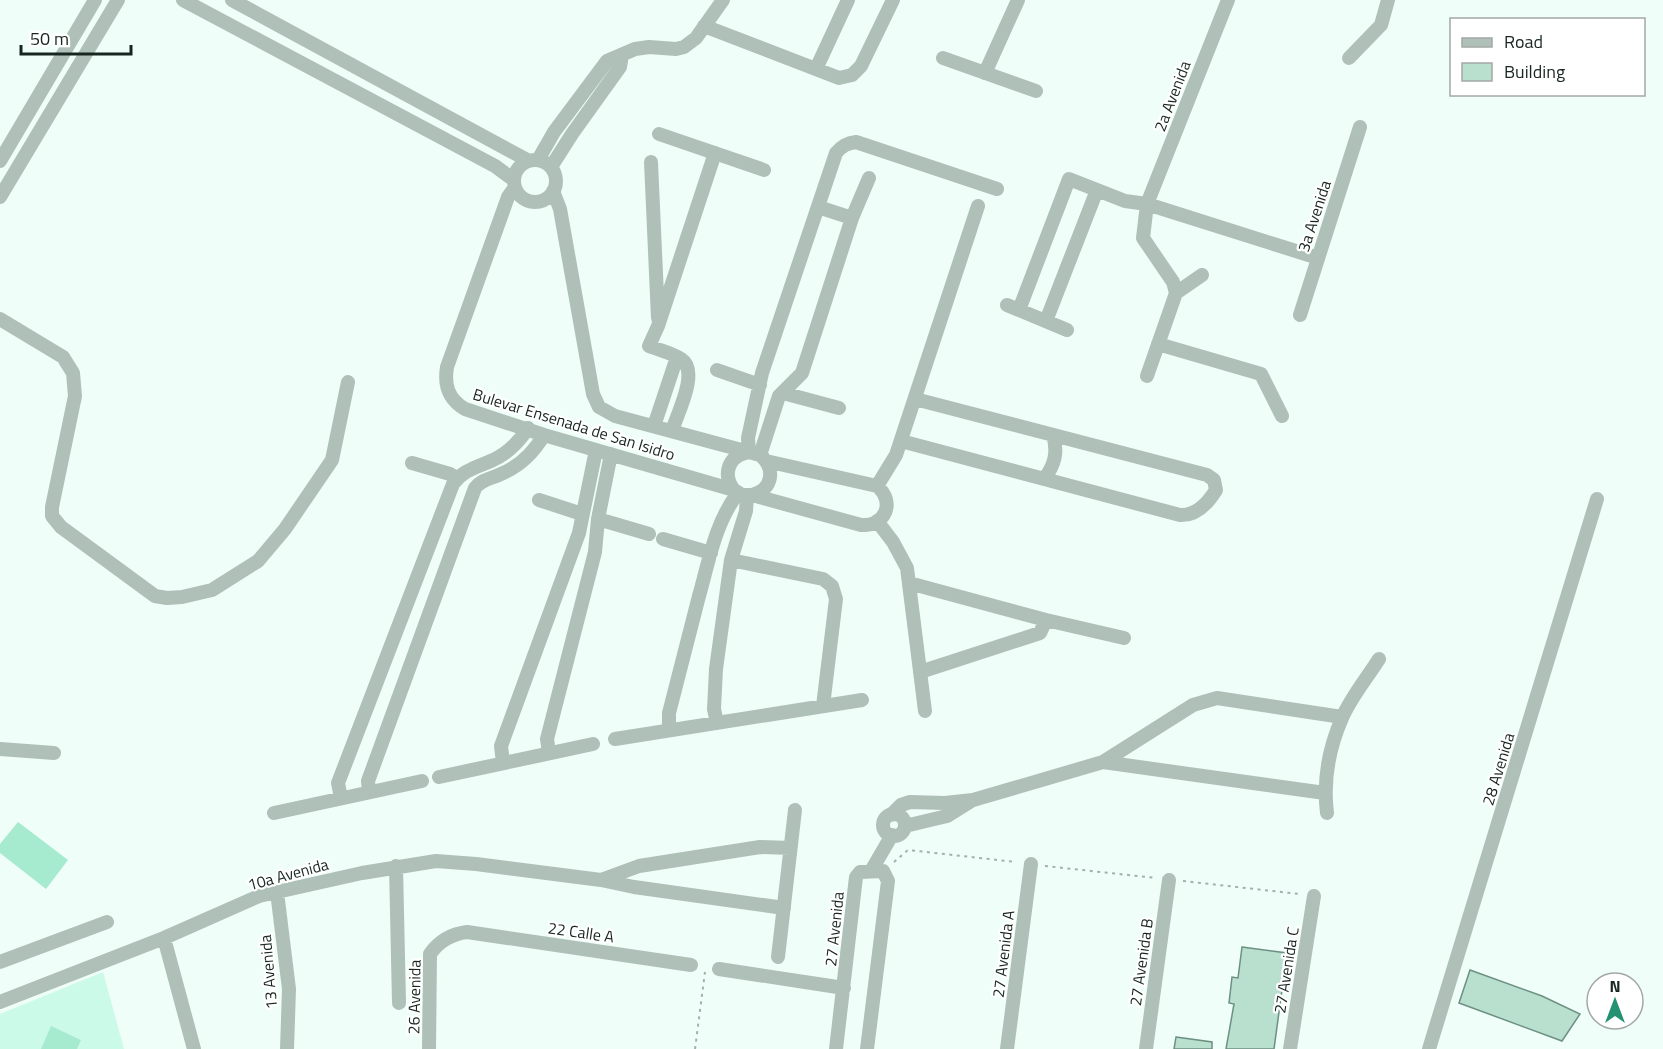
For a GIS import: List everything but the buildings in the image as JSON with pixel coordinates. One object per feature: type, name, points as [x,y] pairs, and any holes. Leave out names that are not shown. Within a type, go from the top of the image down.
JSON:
[{"type":"street","points":[[0,161],[95,0]]},
{"type":"street","points":[[0,197],[118,0]]},
{"type":"street","points":[[183,0],[495,166],[514,184],[520,196],[530,201],[541,201],[553,191],[556,181],[551,167],[232,0]]},
{"type":"street","points":[[514,184],[520,166],[534,160],[607,61],[635,49],[684,47],[696,38],[723,0]]},
{"type":"street","points":[[816,69],[848,0]]},
{"type":"street","points":[[704,26],[839,78],[847,77],[857,71],[893,0]]},
{"type":"street","points":[[985,73],[1018,0]]},
{"type":"street","name":"2a Avenida","points":[[1176,293],[1173,282],[1143,238],[1147,204],[1228,0]]},
{"type":"street","points":[[1350,58],[1381,25],[1388,0]]},
{"type":"street","points":[[551,167],[620,68],[622,55]]},
{"type":"street","points":[[943,58],[1036,91]]},
{"type":"street","name":"3a Avenida","points":[[1300,315],[1360,127]]},
{"type":"street","points":[[659,134],[764,170]]},
{"type":"street","points":[[669,730],[669,713],[719,527],[729,504],[743,493],[762,492],[768,484],[771,470],[755,455],[748,438],[762,373],[836,153],[844,145],[856,142],[997,189]]},
{"type":"street","points":[[672,431],[689,376],[685,362],[649,346],[658,326],[715,153]]},
{"type":"street","points":[[651,162],[658,326]]},
{"type":"street","points":[[755,455],[779,396],[802,373],[852,218],[869,178]]},
{"type":"street","points":[[1067,330],[1013,308],[1069,179],[1125,201],[1147,204],[1318,258]]},
{"type":"street","name":"Bulevar Ensenada de San Isidro","points":[[514,184],[447,367],[446,382],[451,398],[465,409],[544,435],[743,493],[861,525],[877,521]]},
{"type":"street","points":[[1046,321],[1097,190]]},
{"type":"street","name":"Bulevar Ensenada de San Isidro","points":[[553,191],[560,209],[599,407],[609,414],[877,486]]},
{"type":"street","points":[[925,711],[907,568],[893,542],[877,521],[882,517],[887,505],[884,492],[877,486],[896,455],[978,206]]},
{"type":"street","points":[[818,207],[852,218]]},
{"type":"street","points":[[1147,376],[1176,293],[1202,275]]},
{"type":"street","points":[[0,319],[63,357],[74,373],[75,396],[52,516],[61,526],[155,596],[182,597],[212,590],[258,561],[278,537],[332,460],[348,382]]},
{"type":"street","points":[[1158,344],[1261,374],[1282,416]]},
{"type":"street","points":[[654,426],[677,357]]},
{"type":"street","points":[[717,370],[760,385]]},
{"type":"street","points":[[783,393],[839,408]]},
{"type":"street","points":[[901,441],[1184,515],[1197,511],[1216,490],[1214,480],[1207,476],[915,399]]},
{"type":"street","points":[[341,798],[338,783],[450,490],[457,478],[470,469],[504,454],[516,444],[528,428]]},
{"type":"street","points":[[369,792],[368,781],[476,488],[481,482],[520,463],[534,450],[544,435]]},
{"type":"street","points":[[1044,479],[1055,459],[1056,443],[1053,435]]},
{"type":"street","points":[[503,763],[501,746],[579,533],[596,450]]},
{"type":"street","points":[[549,753],[547,739],[595,552],[598,519],[611,454]]},
{"type":"street","points":[[717,723],[714,709],[716,669],[731,560],[746,511],[743,493],[728,481],[728,471],[732,461],[755,455]]},
{"type":"street","points":[[412,463],[457,478]]},
{"type":"street","name":"28 Avenida","points":[[1429,1049],[1597,499]]},
{"type":"street","points":[[539,500],[582,514]]},
{"type":"street","points":[[598,519],[711,554]]},
{"type":"street","points":[[731,560],[823,579],[832,586],[836,599],[823,706]]},
{"type":"street","points":[[909,583],[1046,620],[1124,638]]},
{"type":"street","points":[[920,672],[1040,633],[1046,620]]},
{"type":"street","points":[[1327,813],[1325,793],[1328,763],[1342,717],[1379,659]]},
{"type":"street","points":[[891,814],[901,816],[905,826],[902,832],[892,835],[886,832],[885,819],[901,805],[910,802],[945,803],[973,800],[1103,762],[1193,705],[1217,698],[1342,717]]},
{"type":"street","points":[[615,739],[862,700]]},
{"type":"street","points":[[439,777],[593,744]]},
{"type":"street","points":[[0,749],[54,753]]},
{"type":"street","points":[[1103,762],[1325,793]]},
{"type":"street","points":[[274,813],[422,781]]},
{"type":"street","points":[[905,826],[947,816],[973,800]]},
{"type":"street","points":[[778,957],[795,810]]},
{"type":"street","points":[[867,1049],[888,881],[877,871],[892,835]]},
{"type":"street","name":"10a Avenida","points":[[601,880],[639,866],[760,847],[790,848]]},
{"type":"street","name":"10a Avenida","points":[[0,1002],[165,938],[260,896],[396,866],[436,861],[601,880],[784,908]]},
{"type":"street","name":"27 Avenida A","points":[[1007,1049],[1031,864]]},
{"type":"street","points":[[396,866],[399,1003]]},
{"type":"street","name":"27 Avenida","points":[[836,1049],[856,877],[860,872],[877,871]]},
{"type":"street","name":"27 Avenida B","points":[[1146,1049],[1169,880]]},
{"type":"street","name":"13 Avenida","points":[[277,892],[289,989],[287,1049]]},
{"type":"street","name":"27 Avenida C","points":[[1290,1049],[1314,896]]},
{"type":"street","points":[[0,962],[107,922]]},
{"type":"street","name":"22 Calle A","points":[[467,932],[691,965]]},
{"type":"street","name":"26 Avenida","points":[[429,1049],[430,954],[441,942],[467,932]]},
{"type":"street","points":[[165,938],[194,1049]]},
{"type":"street","points":[[713,968],[844,988]]},
{"type":"path","points":[[877,871],[908,850],[1314,896]]},
{"type":"path","points":[[694,1049],[713,968]]},
{"type":"shaded area","points":[[18,822],[68,860],[46,889],[0,853],[0,844]]},
{"type":"shaded area","points":[[103,972],[124,1049],[0,1049],[0,1014]]},
{"type":"shaded area","points":[[51,1026],[81,1040],[77,1049],[41,1049]]}]
